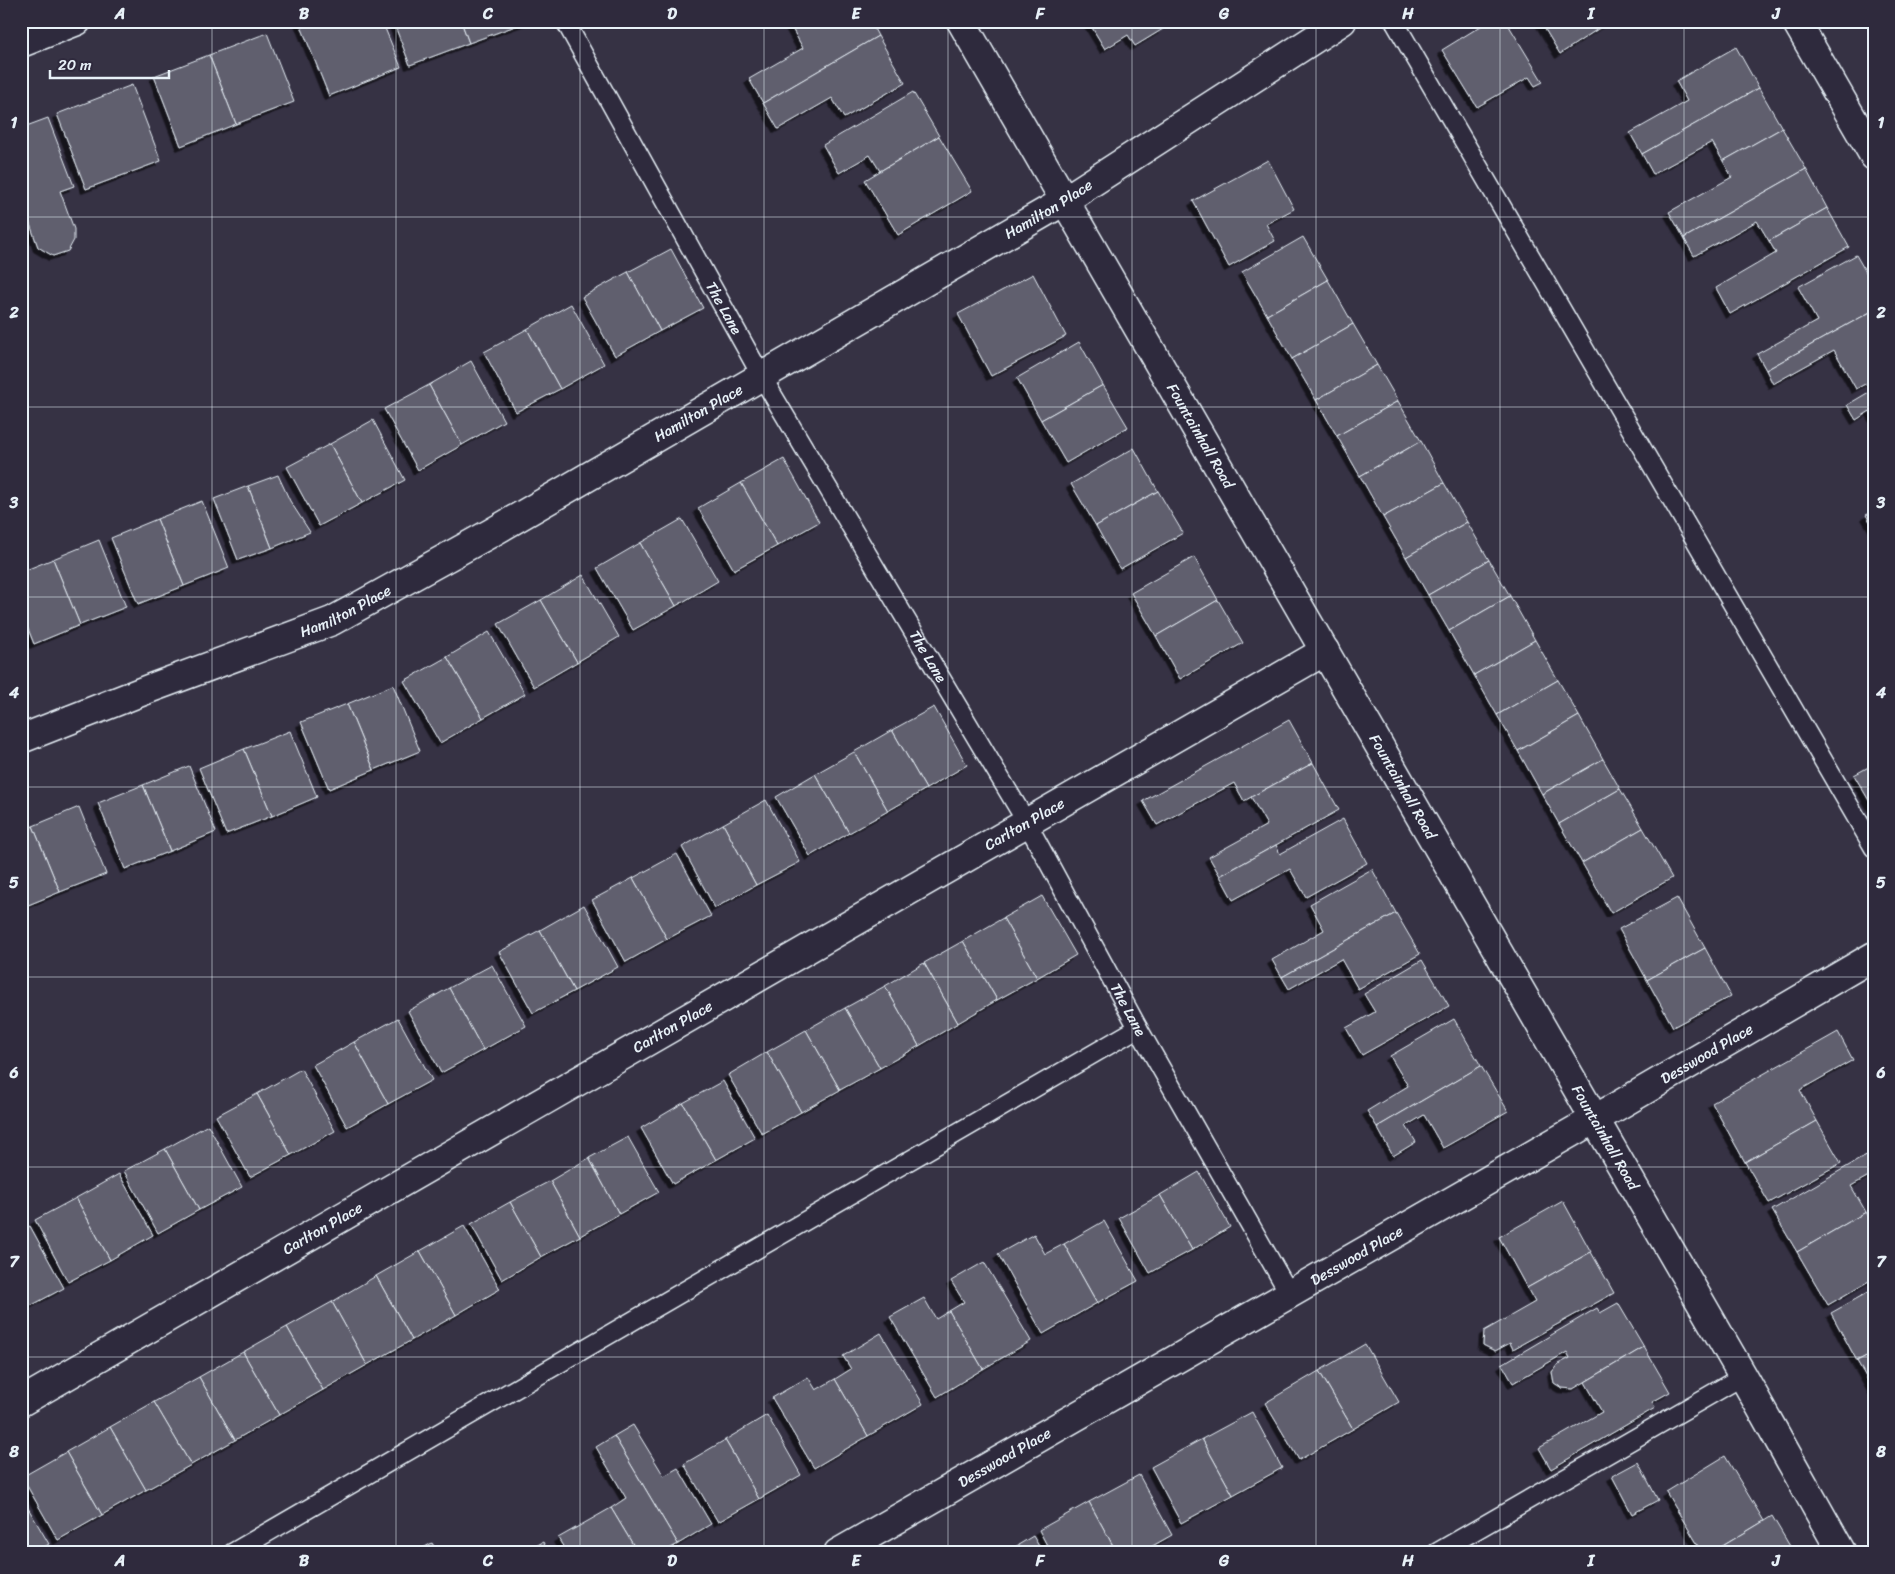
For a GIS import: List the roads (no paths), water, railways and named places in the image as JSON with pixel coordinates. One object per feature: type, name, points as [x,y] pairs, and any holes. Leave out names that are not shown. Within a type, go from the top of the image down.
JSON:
[{"type":"street","points":[[21,43],[77,21]]},
{"type":"street","name":"Fountainhall Road","points":[[961,21],[1743,1376],[1842,1553]]},
{"type":"street","name":"Hamilton Place","points":[[21,739],[151,688],[332,621],[491,534],[1065,201],[1342,21]]},
{"type":"street","points":[[1796,21],[1874,156]]},
{"type":"street","name":"Carlton Place","points":[[21,1402],[1325,651]]},
{"type":"street","name":"Desswood Place","points":[[838,1553],[1595,1119],[1874,956]]},
{"type":"lane","name":"The Lane","points":[[565,21],[762,377],[1027,823],[1138,1028],[1290,1293]]},
{"type":"lane","points":[[1394,21],[1874,848]]},
{"type":"lane","points":[[232,1553],[1138,1028]]},
{"type":"lane","points":[[1436,1553],[1743,1376]]}]
